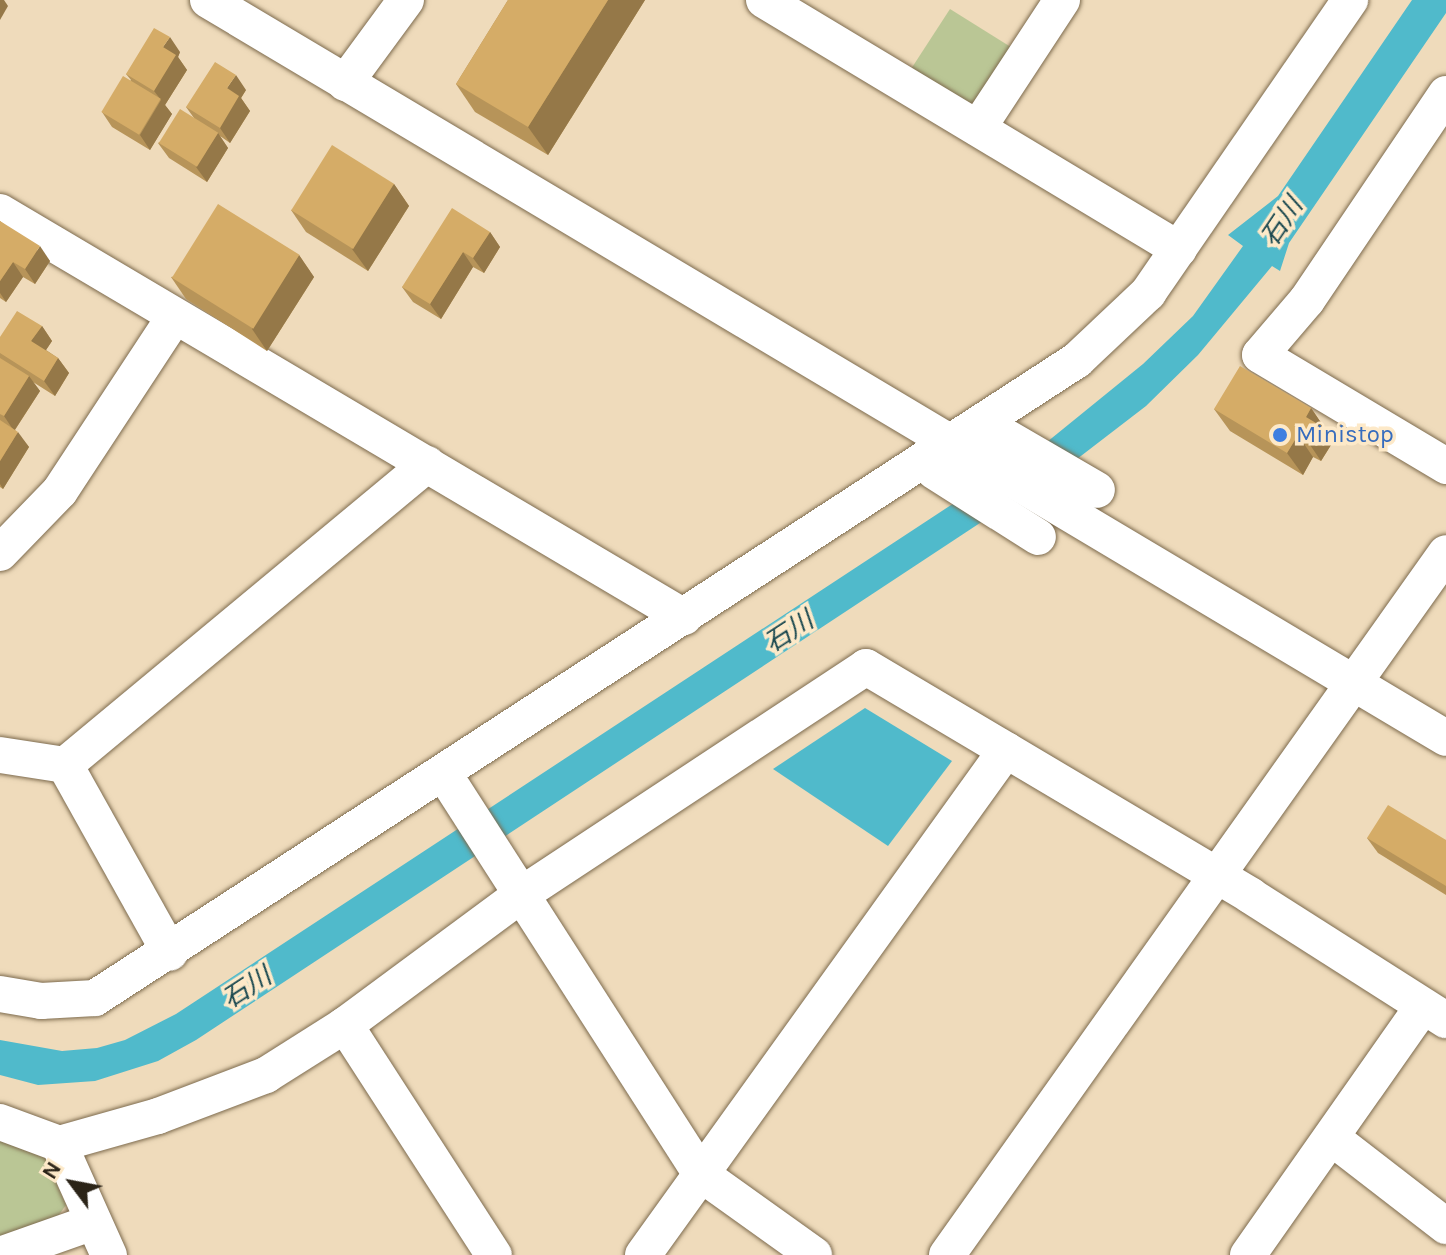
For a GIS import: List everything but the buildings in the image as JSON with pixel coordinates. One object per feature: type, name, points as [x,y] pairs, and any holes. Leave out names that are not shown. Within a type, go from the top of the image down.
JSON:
[{"type":"street","points":[[208,0],[940,457],[1038,537]]},
{"type":"street","points":[[345,83],[406,0]]},
{"type":"street","points":[[765,0],[1179,249]]},
{"type":"street","points":[[978,128],[1062,0]]},
{"type":"street","points":[[0,994],[41,1001],[95,998],[170,953],[684,617],[940,457],[1077,360],[1148,293],[1350,0]]},
{"type":"street","points":[[1446,94],[1307,300],[1260,355],[1446,466]]},
{"type":"street","points":[[0,212],[684,617]]},
{"type":"street","points":[[0,553],[60,491],[175,316]]},
{"type":"street","points":[[994,430],[1097,490]]},
{"type":"street","points":[[940,457],[1064,511],[1446,738]]},
{"type":"street","points":[[0,755],[65,765],[427,464]]},
{"type":"street","points":[[947,1255],[1446,553]]},
{"type":"street","points":[[0,1122],[59,1144],[158,1116],[266,1075],[345,1025],[518,888],[866,667],[1217,875],[1434,1013],[1332,1138],[1248,1255]]},
{"type":"street","points":[[643,1255],[1006,750]]},
{"type":"street","points":[[65,765],[170,953]]},
{"type":"street","points":[[444,774],[701,1174],[814,1255]]},
{"type":"street","points":[[345,1025],[494,1255]]},
{"type":"street","points":[[1332,1138],[1444,1221]]},
{"type":"street","points":[[59,1144],[109,1255]]},
{"type":"street","points":[[0,1255],[93,1222]]},
{"type":"green space","points":[[950,9],[1014,49],[979,102],[965,104],[911,69]]},
{"type":"green space","points":[[0,1141],[45,1158],[66,1205],[56,1219],[0,1238]]},
{"type":"water","name":"石川","points":[[1412,0],[1446,0],[1446,13],[1289,243],[1280,271],[1272,266],[1198,355],[1146,406],[1077,459],[196,1040],[158,1061],[95,1081],[38,1085],[0,1075],[0,1040],[62,1051],[97,1048],[125,1040],[176,1014],[1047,442],[1143,364],[1193,316],[1243,246],[1228,235],[1278,196]]},
{"type":"water","points":[[865,708],[952,761],[888,846],[773,769]]},
{"type":"place","name":"Ministop","points":[[1280,435]]}]
